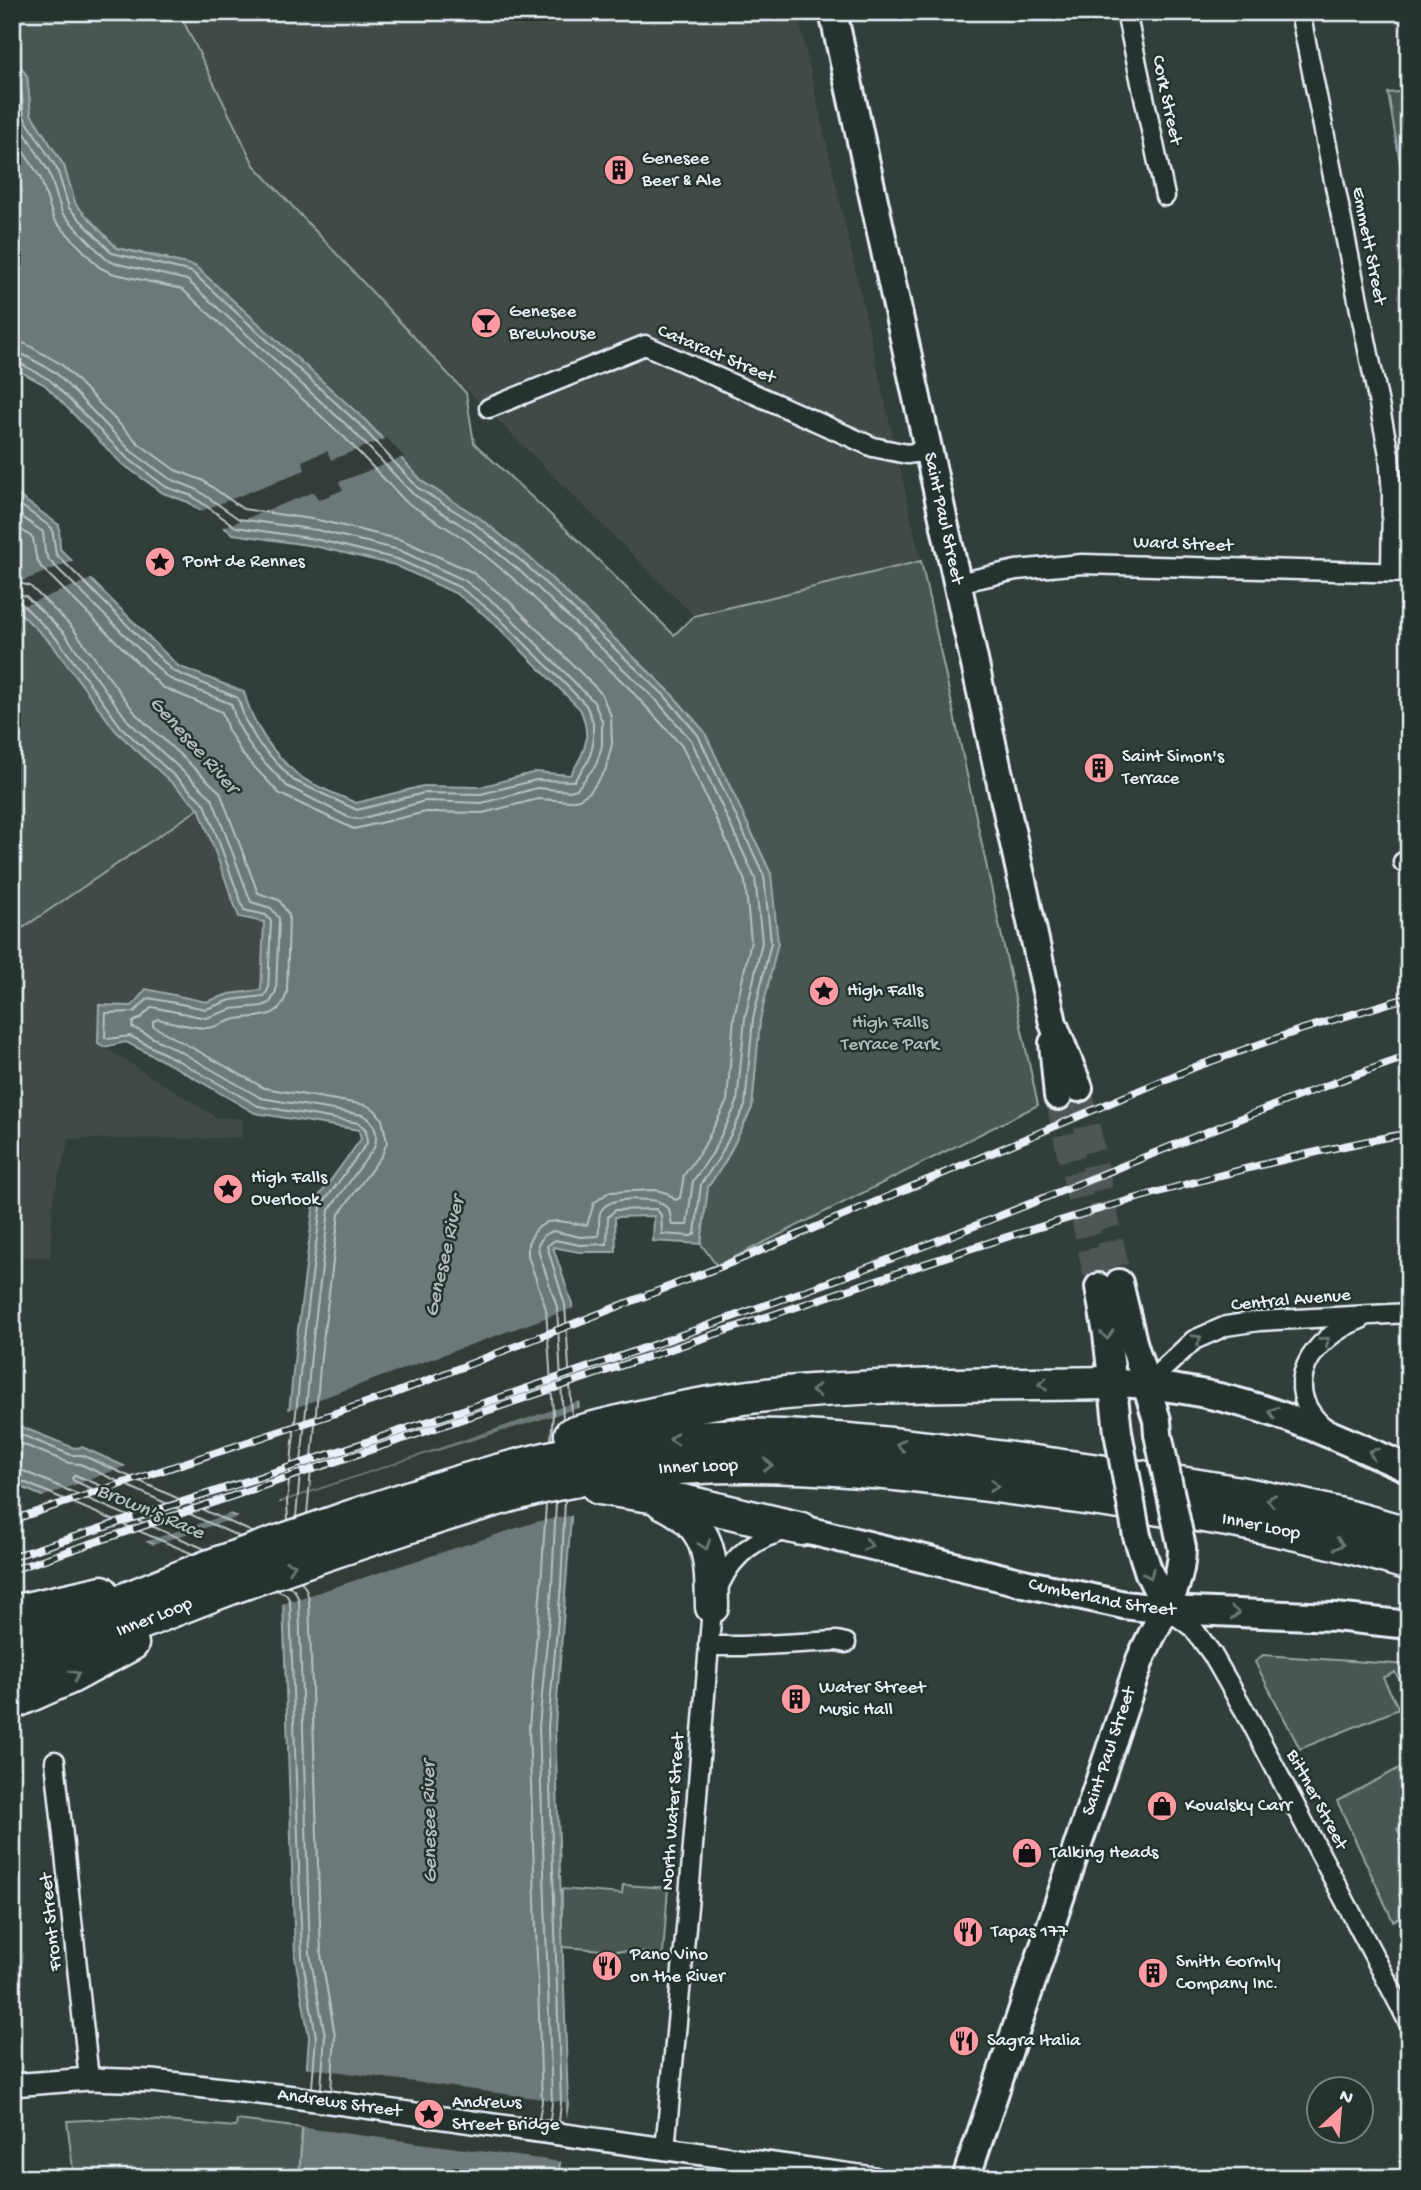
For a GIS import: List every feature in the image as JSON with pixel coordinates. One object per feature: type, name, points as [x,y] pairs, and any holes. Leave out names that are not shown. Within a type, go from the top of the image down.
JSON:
[{"type":"highway","points":[[591,1439],[679,1409],[783,1393],[899,1386],[1111,1383]]},
{"type":"highway","name":"Inner Loop","points":[[12,1642],[262,1546],[412,1496],[505,1457],[591,1439],[641,1442],[723,1436],[884,1443],[1190,1485],[1308,1508],[1409,1534]]},
{"type":"highway","name":"Inner Loop","points":[[12,1671],[227,1589],[500,1499],[686,1466],[793,1466],[885,1473],[1181,1512],[1307,1537],[1409,1564]]},
{"type":"highway","points":[[578,1484],[683,1501],[802,1529]]},
{"type":"highway","points":[[635,1492],[684,1513],[700,1530],[708,1551],[712,1607]]},
{"type":"highway","points":[[12,1612],[192,1573]]},
{"type":"highway","points":[[12,1703],[83,1671],[227,1589]]},
{"type":"main road","name":"Saint Paul Street","points":[[837,13],[928,451],[1068,1092]]},
{"type":"main road","name":"Saint Paul Street","points":[[966,2178],[1140,1660],[1167,1609],[1180,1577],[1182,1548],[1147,1384],[1109,1285],[1106,1325],[1118,1432],[1137,1536],[1149,1573],[1167,1609]]},
{"type":"main road","points":[[1111,1383],[1186,1389],[1245,1403],[1336,1437],[1409,1469]]},
{"type":"main road","name":"Cumberland Street","points":[[802,1529],[1124,1605],[1335,1617],[1409,1626]]},
{"type":"street","name":"Cork Street","points":[[1126,12],[1165,196]]},
{"type":"street","name":"Emmett Street","points":[[1300,12],[1389,454],[1400,573]]},
{"type":"street","name":"Cataract Street","points":[[489,408],[645,345],[873,447],[907,454],[928,451]]},
{"type":"street","name":"Ward Street","points":[[958,583],[1016,570],[1082,564],[1400,573]]},
{"type":"street","name":"Central Avenue","points":[[1147,1384],[1194,1340],[1227,1326],[1259,1321],[1409,1314]]},
{"type":"street","name":"Central Avenue","points":[[1336,1437],[1319,1423],[1307,1408],[1302,1391],[1303,1374],[1313,1352],[1324,1341],[1347,1325],[1375,1315]]},
{"type":"street","name":"North Water Street","points":[[666,2149],[712,1607],[725,1572],[741,1552],[774,1534],[802,1529]]},
{"type":"street","name":"Bittner Street","points":[[1167,1609],[1192,1628],[1218,1664],[1409,2023]]},
{"type":"street","points":[[708,1646],[836,1641],[846,1643]]},
{"type":"street","name":"Front Street","points":[[55,1761],[89,2079]]},
{"type":"street","name":"Andrews Street","points":[[12,2085],[89,2079],[141,2080],[294,2097],[874,2178]]},
{"type":"shaded area","points":[[179,12],[797,12],[921,561],[694,616],[418,341],[254,165]]},
{"type":"shaded area","points":[[200,808],[239,917],[264,922],[261,990],[229,994],[206,1002],[146,989],[132,1006],[99,1006],[104,1047],[216,1117],[243,1119],[241,1138],[69,1139],[53,1198],[50,1257],[12,1257],[12,935]]},
{"type":"green space","name":"High Falls Terrace Park","points":[[12,12],[179,12],[254,165],[466,393],[474,443],[674,635],[694,616],[921,561],[1038,1105],[717,1266],[701,1244],[708,1187],[725,1162],[752,1108],[760,1020],[768,983],[771,874],[704,731],[669,691],[531,559],[478,517],[423,482],[364,419],[298,362],[167,258],[117,248],[75,205],[64,166],[31,114],[27,76],[12,54]]},
{"type":"green space","points":[[1409,91],[1409,215],[1388,93]]},
{"type":"green space","points":[[12,605],[52,644],[116,731],[200,808],[12,935]]},
{"type":"green space","points":[[1263,1655],[1409,1665],[1409,1676],[1400,1681],[1395,1672],[1383,1678],[1399,1709],[1300,1749],[1255,1662]]},
{"type":"green space","points":[[1409,1763],[1409,1822],[1397,1829],[1409,1850],[1409,1890],[1399,1895],[1406,1914],[1393,1921],[1337,1801]]},
{"type":"green space","points":[[623,1885],[668,1888],[663,1954],[562,1947],[562,1889],[622,1894]]},
{"type":"green space","points":[[126,2118],[236,2127],[237,2120],[302,2128],[299,2178],[74,2178],[67,2121]]},
{"type":"water","points":[[12,54],[27,76],[31,114],[64,166],[76,205],[117,248],[195,266],[364,419],[423,482],[478,517],[531,559],[669,691],[704,731],[771,874],[778,943],[760,1020],[752,1108],[725,1162],[708,1187],[701,1244],[653,1241],[654,1216],[615,1217],[616,1252],[579,1252],[553,1247],[572,1304],[579,1413],[555,1727],[568,2104],[558,2178],[299,2178],[309,2037],[295,1957],[283,1600],[12,1483],[12,1423],[74,1448],[82,1447],[281,1537],[280,1502],[314,1203],[361,1139],[359,1130],[255,1113],[126,1042],[104,1047],[98,1043],[99,1005],[132,1006],[146,989],[206,1002],[229,994],[261,990],[264,922],[239,917],[199,808],[116,731],[52,644],[12,605],[12,491],[59,525],[60,549],[178,666],[244,692],[258,727],[288,766],[310,783],[356,803],[423,786],[480,787],[536,772],[570,775],[586,744],[584,719],[580,709],[491,620],[457,594],[395,565],[314,546],[233,534],[188,502],[163,493],[121,463],[45,385],[12,367]]},
{"type":"pier","points":[[387,438],[404,457],[339,482],[343,490],[318,500],[314,492],[219,529],[196,513],[305,470],[302,461],[327,451],[331,460]]},
{"type":"pier","points":[[76,560],[94,578],[12,610],[12,585]]},
{"type":"pier","points":[[576,1307],[582,1400],[277,1502],[286,1411]]},
{"type":"pier","points":[[582,1407],[575,1515],[539,1521],[279,1605],[149,1546],[242,1516],[277,1532],[277,1504],[408,1460]]},
{"type":"pier","points":[[129,1465],[232,1513],[141,1543],[39,1498]]},
{"type":"pier","name":"Andrews Street Bridge","points":[[303,2067],[565,2102],[568,2126],[563,2162],[298,2127]]},
{"type":"tunnel","points":[[1079,1088],[1119,1283]]},
{"type":"tunnel","points":[[1058,1096],[1099,1287]]},
{"type":"railway","points":[[12,1520],[390,1395],[743,1258],[1195,1067],[1300,1030],[1409,997]]},
{"type":"railway","points":[[12,1557],[424,1423],[730,1318],[904,1254],[1264,1109],[1409,1056]]},
{"type":"railway","points":[[12,1570],[972,1248],[1189,1184],[1298,1156],[1409,1133]]},
{"type":"place","name":"Genesee Beer & Ale","points":[[619,170]]},
{"type":"place","name":"Genesee Brewhouse","points":[[486,323]]},
{"type":"place","name":"Pont de Rennes","points":[[160,562]]},
{"type":"place","name":"Saint Simon's Terrace","points":[[1099,768]]},
{"type":"place","name":"High Falls","points":[[824,991]]},
{"type":"place","name":"High Falls Overlook","points":[[228,1189]]},
{"type":"place","name":"Water Street Music Hall","points":[[796,1699]]},
{"type":"place","name":"Kovalsky Carr","points":[[1162,1806]]},
{"type":"place","name":"Talking Heads","points":[[1027,1853]]},
{"type":"place","name":"Tapas 177","points":[[968,1932]]},
{"type":"place","name":"Pano Vino on the River","points":[[607,1966]]},
{"type":"place","name":"Smith Gormly Company Inc.","points":[[1153,1973]]},
{"type":"place","name":"Sagra Italia","points":[[964,2041]]},
{"type":"place","name":"Andrews Street Bridge","points":[[429,2114]]},
{"type":"water label","name":"Genesee River","points":[[193,746]]},
{"type":"water label","name":"Genesee River","points":[[446,1257]]},
{"type":"water label","name":"Brown's Race","points":[[150,1513]]},
{"type":"water label","name":"Genesee River","points":[[431,1822]]}]
